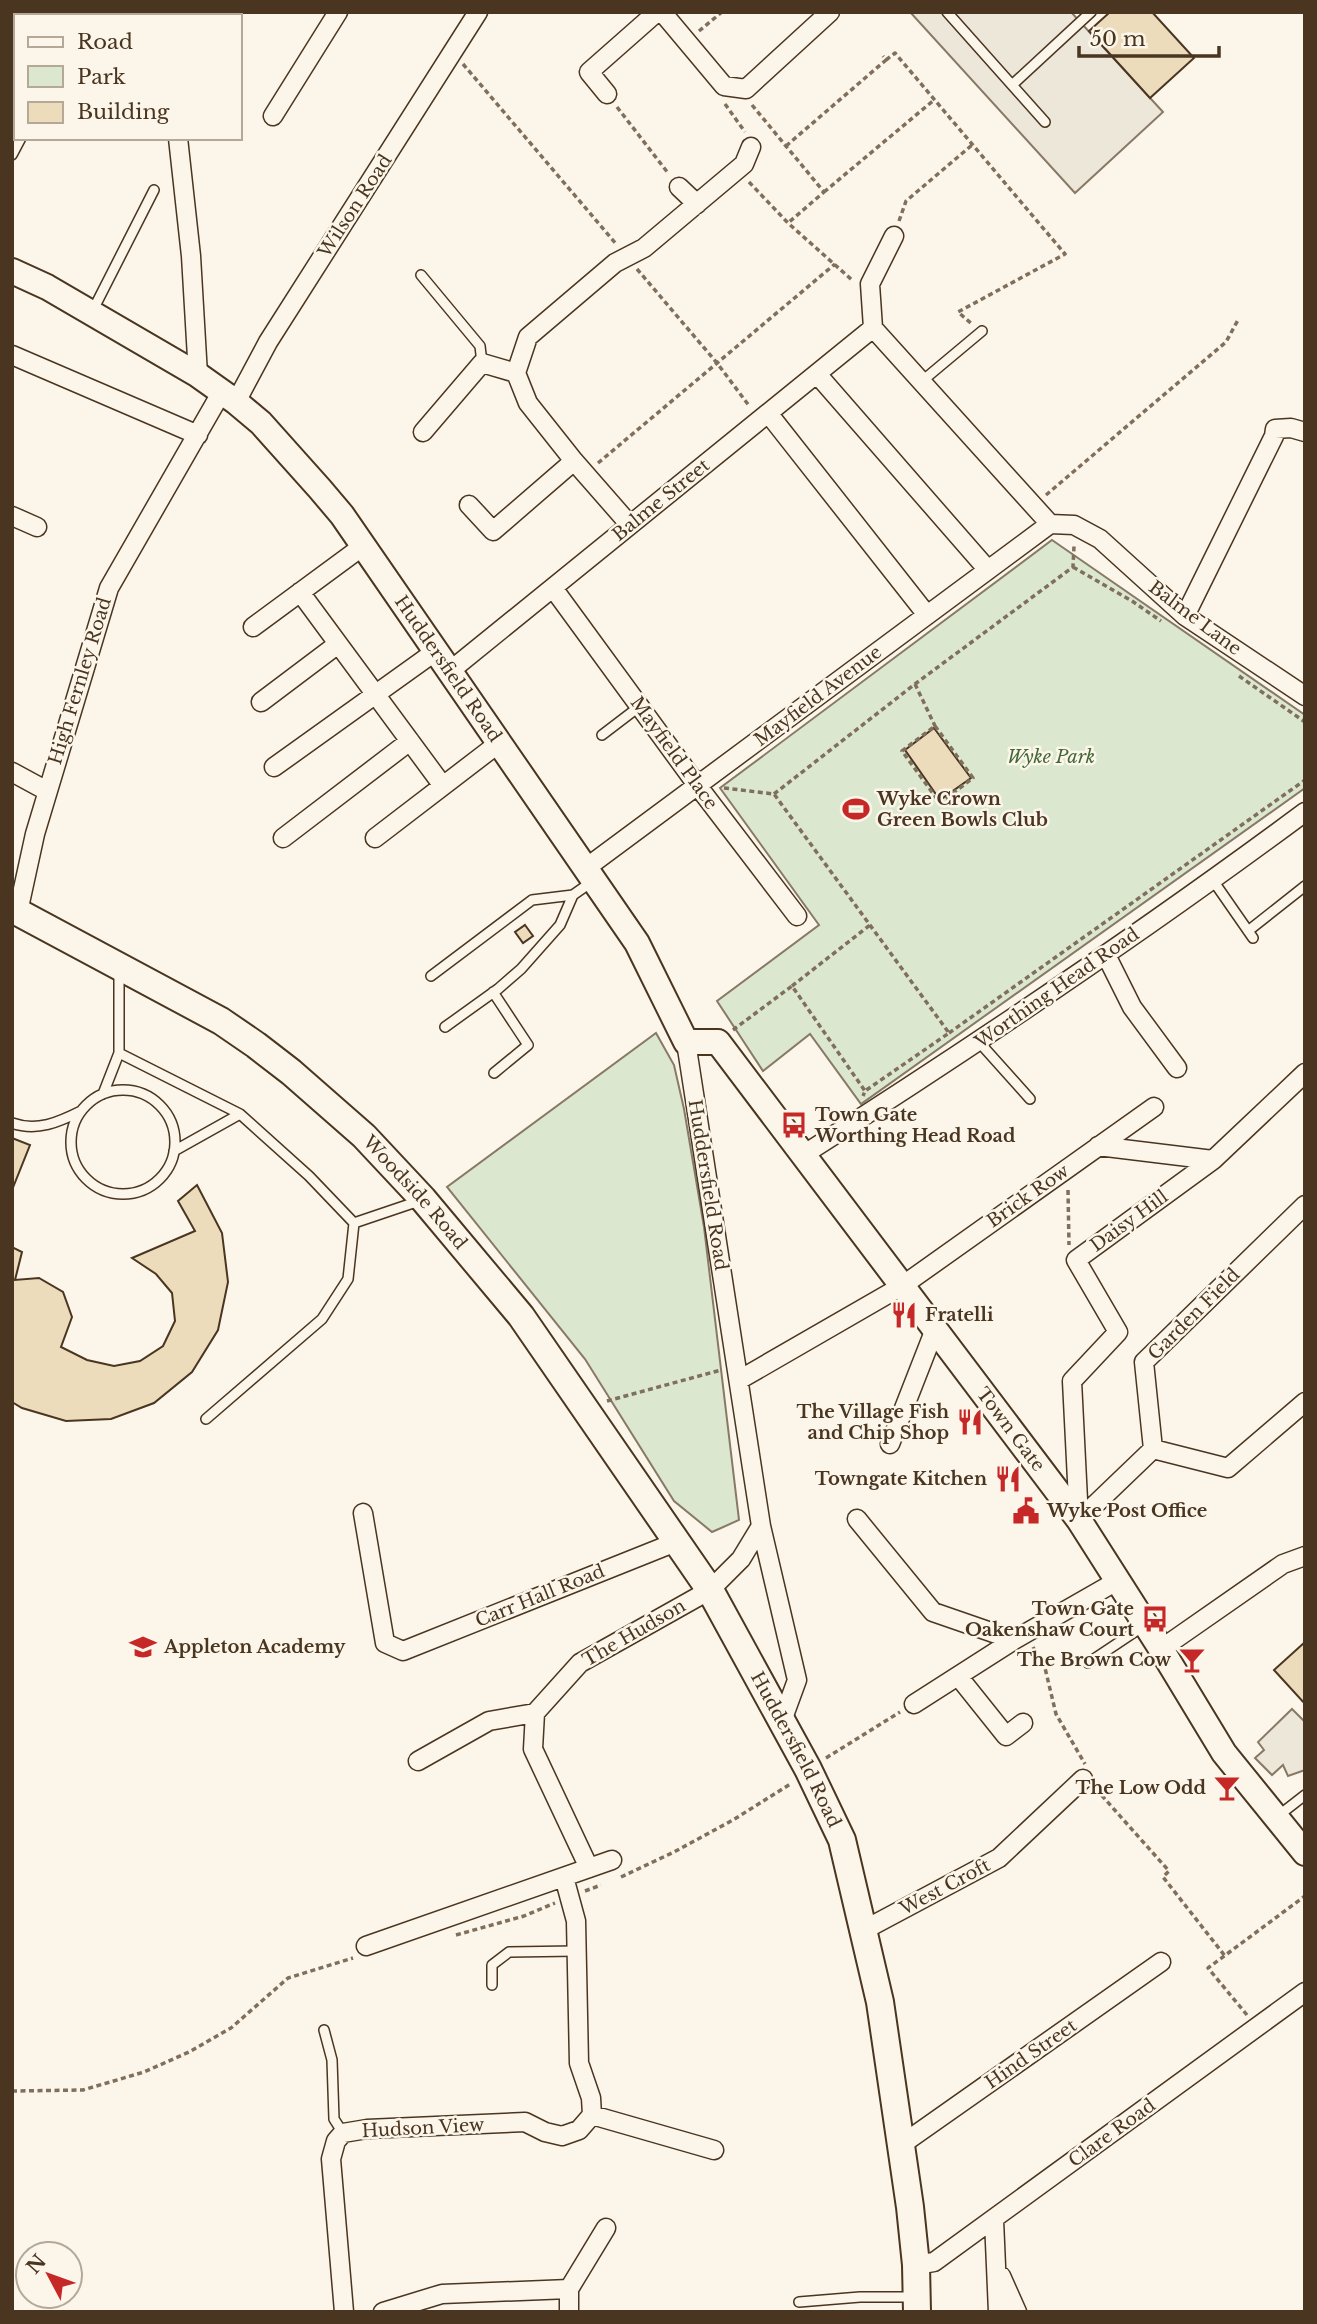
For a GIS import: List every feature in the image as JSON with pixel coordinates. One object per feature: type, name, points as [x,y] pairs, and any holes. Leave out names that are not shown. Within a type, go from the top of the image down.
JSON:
[{"type":"main road","name":"Huddersfield Road","points":[[12,271],[47,287],[92,313],[229,397],[261,423],[320,489],[363,546],[637,943],[686,1042]]},
{"type":"main road","name":"Woodside Road","points":[[15,910],[221,1021],[256,1045],[364,1136],[423,1199],[521,1316],[709,1590]]},
{"type":"main road","points":[[686,1042],[718,1042]]},
{"type":"main road","name":"Town Gate","points":[[718,1042],[1079,1520],[1224,1753],[1305,1853]]},
{"type":"main road","name":"Huddersfield Road","points":[[709,1590],[808,1769],[842,1840],[880,2002],[916,2265],[917,2304]]},
{"type":"street","points":[[273,116],[338,12]]},
{"type":"street","name":"Wilson Road","points":[[229,397],[268,342],[478,12]]},
{"type":"street","points":[[607,94],[589,72],[657,12]]},
{"type":"street","points":[[662,12],[731,87],[746,89],[830,12]]},
{"type":"street","points":[[178,140],[191,256],[198,376]]},
{"type":"street","points":[[630,525],[528,403],[516,373],[528,337],[615,263],[644,248],[744,164],[751,146]]},
{"type":"street","points":[[679,187],[697,204]]},
{"type":"street","points":[[894,236],[870,284],[873,328],[1050,524]]},
{"type":"street","name":"Balme Street","points":[[274,767],[376,694],[443,661],[553,588],[873,328]]},
{"type":"street","points":[[12,355],[198,435]]},
{"type":"street","points":[[423,432],[482,363],[516,373]]},
{"type":"street","points":[[817,373],[988,570]]},
{"type":"street","name":"High Fernley Road","points":[[15,910],[47,791],[108,588],[198,435],[229,397]]},
{"type":"street","points":[[764,416],[927,615]]},
{"type":"street","points":[[1185,616],[1274,436],[1275,429],[1291,428],[1305,432]]},
{"type":"street","points":[[469,505],[492,531],[580,468]]},
{"type":"street","points":[[12,516],[37,527]]},
{"type":"street","name":"Mayfield Avenue","points":[[590,874],[697,785],[1050,524]]},
{"type":"street","name":"Balme Lane","points":[[1050,524],[1074,526],[1100,540],[1185,616],[1305,696]]},
{"type":"street","points":[[253,627],[363,546]]},
{"type":"street","name":"Mayfield Place","points":[[553,588],[797,916]]},
{"type":"street","points":[[300,592],[443,786]]},
{"type":"street","points":[[261,702],[338,644]]},
{"type":"street","points":[[283,838],[410,741]]},
{"type":"street","points":[[374,838],[499,743]]},
{"type":"street","points":[[12,772],[47,791]]},
{"type":"street","name":"Worthing Head Road","points":[[803,1155],[979,1042],[1106,955],[1305,812]]},
{"type":"street","points":[[1106,955],[1132,1007],[1178,1068]]},
{"type":"street","name":"Huddersfield Road","points":[[686,1042],[761,1526],[797,1680],[782,1721]]},
{"type":"street","name":"Daisy Hill","points":[[1079,1520],[1072,1381],[1118,1332],[1076,1260],[1213,1160],[1305,1073]]},
{"type":"street","name":"Brick Row","points":[[738,1373],[902,1286],[1154,1107]]},
{"type":"street","points":[[1098,1146],[1213,1160]]},
{"type":"street","name":"Garden Field","points":[[1153,1449],[1144,1362],[1305,1205]]},
{"type":"street","points":[[890,1444],[935,1329]]},
{"type":"street","points":[[1079,1520],[1153,1449],[1228,1468],[1305,1402]]},
{"type":"street","name":"Carr Hall Road","points":[[363,1513],[384,1643],[403,1651],[676,1542]]},
{"type":"street","points":[[857,1519],[933,1612],[1019,1637]]},
{"type":"street","points":[[709,1590],[741,1559],[761,1526]]},
{"type":"street","points":[[1161,1649],[1283,1564],[1305,1556]]},
{"type":"street","points":[[914,1704],[1019,1637],[1117,1581]]},
{"type":"street","name":"The Hudson","points":[[535,1713],[580,1663],[709,1590]]},
{"type":"street","points":[[958,1676],[1006,1736],[1023,1723]]},
{"type":"street","points":[[418,1761],[489,1721],[535,1713],[533,1749],[589,1868]]},
{"type":"street","name":"West Croft","points":[[864,1930],[999,1858],[1083,1779]]},
{"type":"street","points":[[366,1946],[612,1860]]},
{"type":"street","points":[[564,1877],[576,1921],[579,2063],[592,2098],[592,2115],[715,2150]]},
{"type":"street","name":"Hind Street","points":[[901,2145],[1161,1962]]},
{"type":"street","name":"Clare Road","points":[[916,2265],[934,2262],[994,2220],[1305,1992]]},
{"type":"street","name":"Hudson View","points":[[344,2312],[331,2159],[336,2141],[343,2133],[525,2122],[545,2132],[562,2136],[579,2130],[592,2115]]},
{"type":"street","points":[[994,2220],[998,2312]]},
{"type":"street","points":[[569,2312],[569,2289],[606,2228]]},
{"type":"street","points":[[996,2267],[1017,2312]]},
{"type":"street","points":[[383,2312],[442,2294],[569,2289]]},
{"type":"lane","points":[[947,12],[1045,122]]},
{"type":"lane","points":[[1012,85],[1091,12]]},
{"type":"lane","points":[[92,313],[154,190]]},
{"type":"lane","points":[[421,275],[480,346],[482,363]]},
{"type":"lane","points":[[921,382],[982,331]]},
{"type":"lane","points":[[602,735],[640,706]]},
{"type":"lane","points":[[444,1027],[493,992],[540,950],[559,925],[573,895],[590,874]]},
{"type":"lane","points":[[1212,879],[1251,934],[1305,886]]},
{"type":"lane","points":[[431,976],[531,900],[573,895]]},
{"type":"lane","points":[[103,1094],[119,1052],[119,966]]},
{"type":"lane","points":[[493,992],[528,1045],[494,1073]]},
{"type":"lane","points":[[979,1042],[1030,1099]]},
{"type":"lane","points":[[119,1052],[240,1114],[309,1176],[354,1223],[348,1279],[322,1319],[206,1419]]},
{"type":"lane","points":[[12,1123],[22,1127],[53,1125],[81,1111],[93,1099],[103,1094],[124,1090],[141,1092],[155,1100],[167,1112],[174,1128],[176,1144],[172,1161],[163,1177],[149,1188],[132,1194],[114,1194],[97,1188],[84,1177],[74,1161],[71,1144],[74,1126],[81,1111]]},
{"type":"lane","points":[[174,1152],[240,1114]]},
{"type":"lane","points":[[354,1223],[423,1199]]},
{"type":"lane","points":[[1088,1663],[1146,1625]]},
{"type":"lane","points":[[1276,1817],[1305,1795]]},
{"type":"lane","points":[[492,1985],[492,1965],[509,1952],[576,1951]]},
{"type":"lane","points":[[324,2030],[332,2060],[334,2119],[343,2133]]},
{"type":"lane","points":[[799,2302],[860,2297],[917,2304]]},
{"type":"path","points":[[687,41],[722,12]]},
{"type":"path","points":[[453,52],[764,416]]},
{"type":"path","points":[[786,146],[885,58],[895,53],[1065,254],[958,312],[982,331]]},
{"type":"path","points":[[751,146],[741,124],[725,106],[731,87],[824,192]]},
{"type":"path","points":[[607,94],[679,187]]},
{"type":"path","points":[[788,223],[934,100]]},
{"type":"path","points":[[894,236],[906,201],[973,145]]},
{"type":"path","points":[[738,169],[788,223],[857,285],[870,284]]},
{"type":"path","points":[[580,468],[717,363],[835,264]]},
{"type":"path","points":[[1033,506],[1226,342],[1238,320]]},
{"type":"path","points":[[697,785],[774,794],[915,684],[1073,567],[1074,526]]},
{"type":"path","points":[[915,684],[935,726],[973,778],[940,803],[902,751],[935,726]]},
{"type":"path","points":[[858,1119],[865,1091],[1305,780]]},
{"type":"path","points":[[774,794],[949,1033]]},
{"type":"path","points":[[718,1042],[870,925]]},
{"type":"path","points":[[792,986],[865,1091]]},
{"type":"path","points":[[1070,1166],[1068,1243],[1076,1260]]},
{"type":"path","points":[[584,1408],[738,1373]]},
{"type":"path","points":[[1019,1637],[1045,1668],[1056,1714],[1085,1763],[1083,1779],[1102,1794],[1169,1871],[1163,1877],[1225,1956]]},
{"type":"path","points":[[808,1769],[914,1704]]},
{"type":"path","points":[[1257,2027],[1208,1968],[1305,1896]]},
{"type":"green space","name":"Wyke Park","points":[[1052,540],[1305,715],[1305,788],[861,1104],[810,1034],[763,1071],[717,1001],[819,925],[720,788]]},
{"type":"green space","points":[[656,1033],[674,1065],[684,1109],[704,1227],[739,1520],[712,1532],[674,1501],[585,1359],[447,1187]]},
{"type":"shaded area","points":[[910,12],[1071,12],[1163,112],[1075,193]]},
{"type":"shaded area","points":[[1292,1709],[1305,1722],[1305,1770],[1288,1776],[1283,1765],[1272,1775],[1255,1758],[1264,1750],[1258,1742]]},
{"type":"building","points":[[1110,12],[1152,12],[1194,58],[1150,98],[1089,31]]},
{"type":"building","points":[[934,728],[971,778],[940,800],[905,750]]},
{"type":"building","points":[[525,925],[533,936],[523,943],[515,932]]},
{"type":"building","points":[[12,1138],[30,1145],[12,1190]]},
{"type":"building","points":[[197,1185],[222,1233],[228,1282],[218,1330],[192,1372],[154,1403],[111,1419],[66,1421],[22,1408],[12,1402],[12,1247],[22,1252],[15,1280],[39,1278],[63,1292],[72,1317],[61,1347],[87,1360],[114,1366],[140,1361],[163,1346],[175,1321],[172,1293],[156,1274],[132,1258],[195,1231],[178,1201]]},
{"type":"building","points":[[1305,1642],[1305,1704],[1274,1670]]},
{"type":"place","name":"Wyke Crown Green Bowls Club","points":[[856,809]]},
{"type":"place","name":"Town Gate Worthing Head Road","points":[[794,1125]]},
{"type":"place","name":"Fratelli","points":[[904,1315]]},
{"type":"place","name":"The Village Fish and Chip Shop","points":[[970,1422]]},
{"type":"place","name":"Towngate Kitchen","points":[[1008,1479]]},
{"type":"place","name":"Wyke Post Office","points":[[1026,1511]]},
{"type":"place","name":"Town Gate Oakenshaw Court","points":[[1155,1619]]},
{"type":"place","name":"Appleton Academy","points":[[143,1647]]},
{"type":"place","name":"The Brown Cow","points":[[1192,1660]]},
{"type":"place","name":"The Low Odd","points":[[1227,1788]]}]
